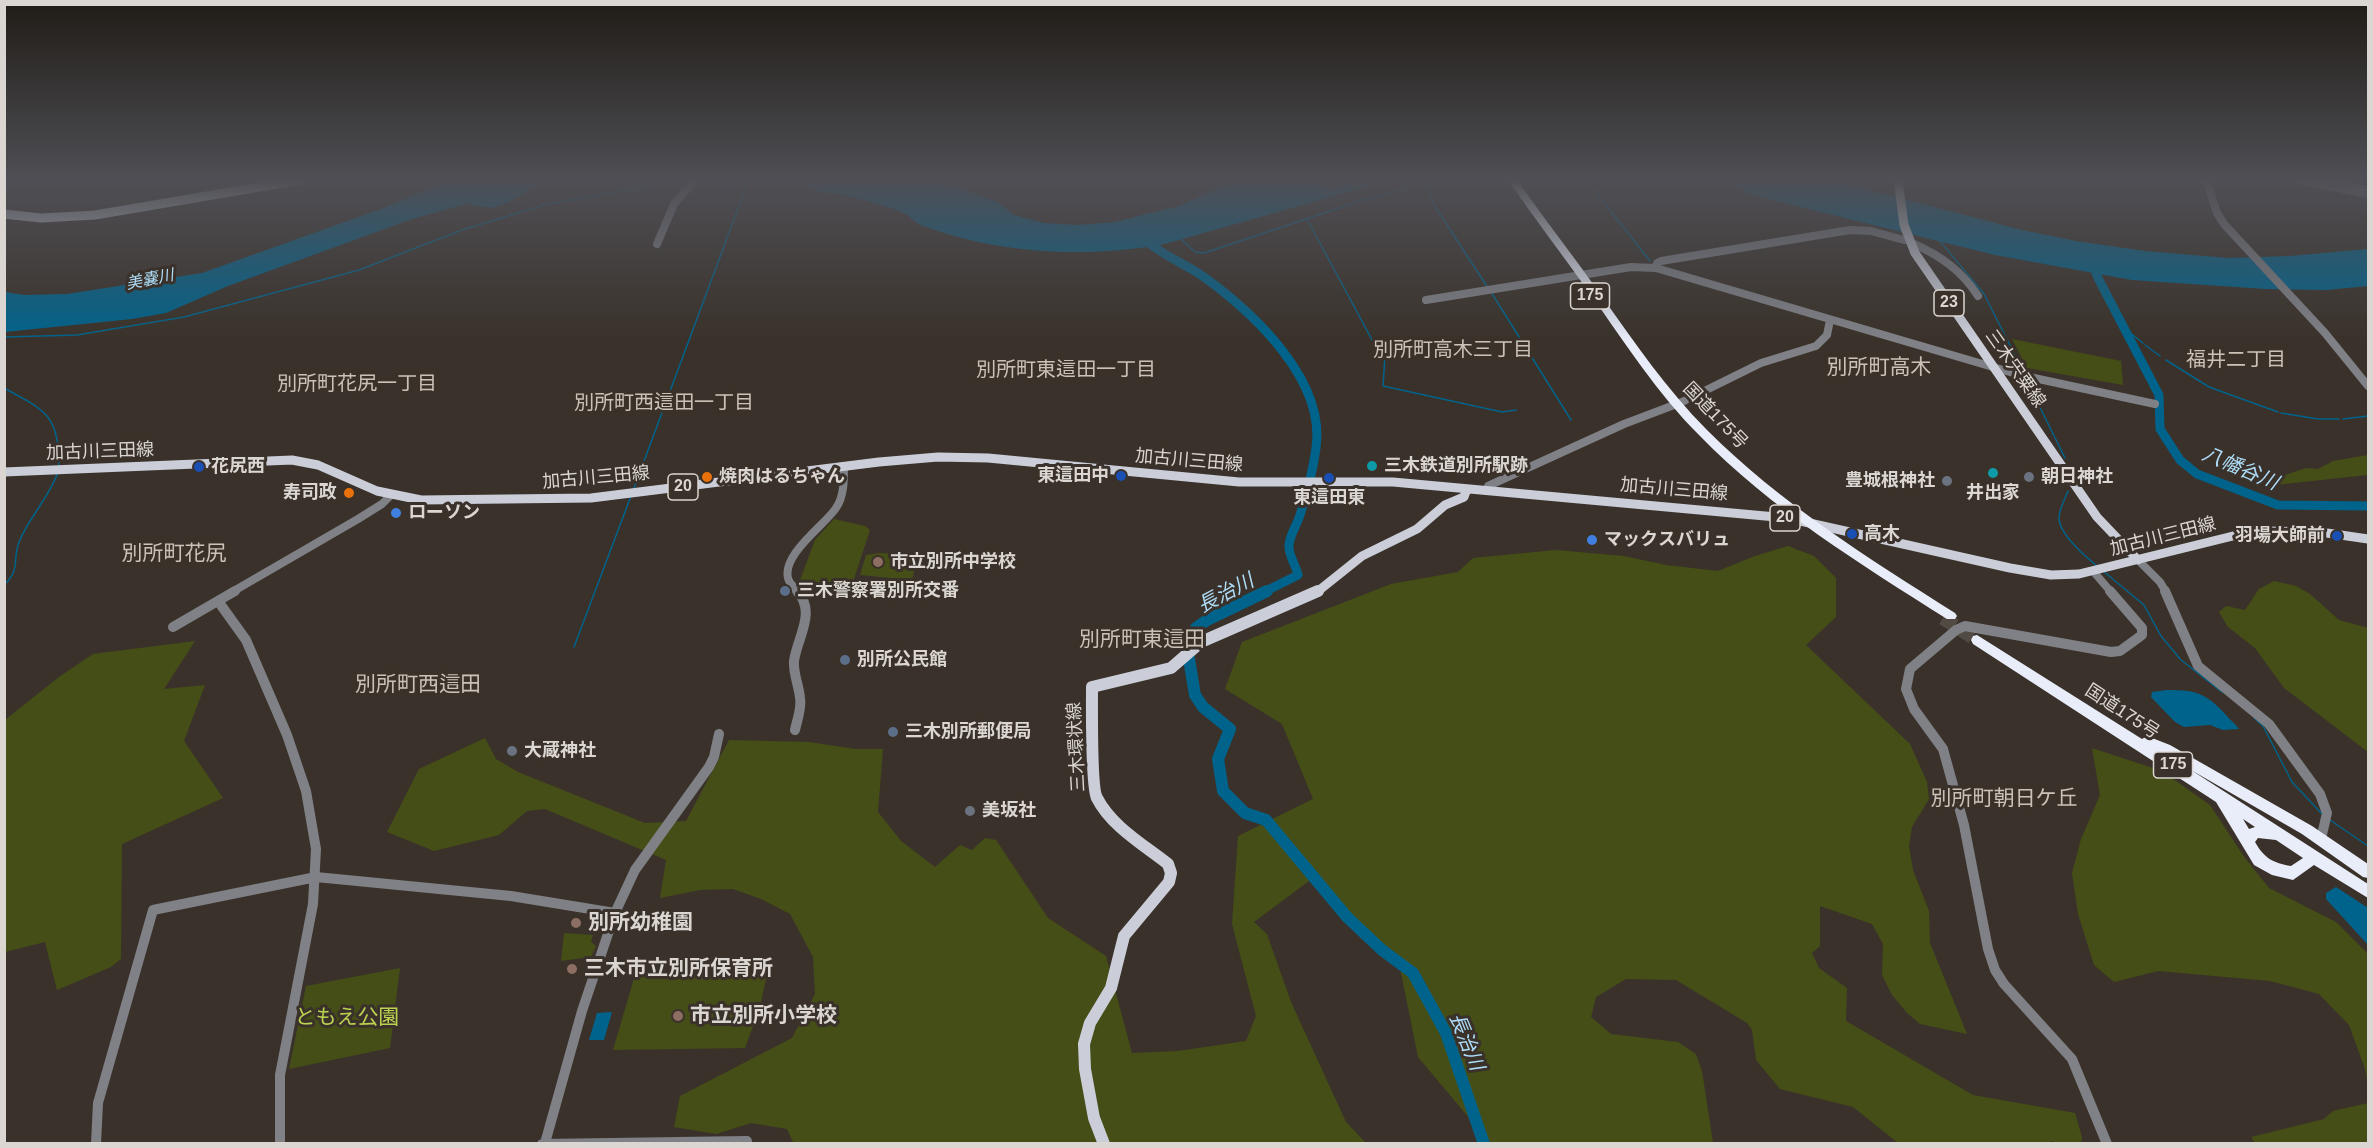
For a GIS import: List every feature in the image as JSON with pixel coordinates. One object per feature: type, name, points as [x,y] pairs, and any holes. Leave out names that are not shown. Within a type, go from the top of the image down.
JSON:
[{"type":"highway","name":"国道175号","points":[[1548,234],[1670,400],[1703,433],[1775,498],[1819,533],[1947,617]]},
{"type":"highway","name":"国道175号","points":[[2368,884],[1978,637],[2368,892]]},
{"type":"highway","points":[[2147,742],[2165,749],[2368,872]]},
{"type":"highway","points":[[2178,769],[2223,802],[2243,831],[2252,853],[2265,866],[2293,873],[2309,861]]},
{"type":"highway","points":[[2247,843],[2249,837],[2256,832],[2263,831],[2280,835]]},
{"type":"main road","name":"三木宍粟線","points":[[1904,234],[1921,262],[2097,517],[2138,560]]},
{"type":"main road","name":"加古川三田線","points":[[4,472],[299,461],[318,465],[391,495],[421,500],[574,499],[914,458],[969,458],[1221,481],[1393,482],[1787,518],[2029,572],[2069,575],[2098,570],[2233,536],[2266,531],[2320,531],[2368,539]]},
{"type":"main road","name":"三木環状線","points":[[1104,1143],[1094,1118],[1085,1069],[1084,1044],[1090,1023],[1111,988],[1124,936],[1169,882],[1171,873],[1168,864],[1161,856],[1121,827],[1095,796],[1092,687],[1171,668],[1201,642],[1227,629],[1317,593],[1362,556],[1417,529],[1445,505],[1464,497],[1467,489]]},
{"type":"street","points":[[657,244],[661,234]]},
{"type":"street","points":[[1656,268],[1657,263],[1661,261],[1828,234]]},
{"type":"street","points":[[1883,234],[1905,238]]},
{"type":"street","points":[[2233,234],[2325,333],[2368,386]]},
{"type":"street","points":[[1914,244],[1959,269],[1969,280],[1978,296]]},
{"type":"street","points":[[1426,300],[1631,267],[1656,268],[2029,378],[2155,404]]},
{"type":"street","points":[[1487,491],[1488,486],[1554,455],[1682,402],[1761,363],[1816,346],[1827,335],[1830,320]]},
{"type":"street","points":[[795,730],[801,701],[794,664],[798,640],[805,627],[806,613],[801,595],[789,580],[787,571],[805,539],[837,507],[844,483],[844,467]]},
{"type":"street","points":[[173,627],[382,504],[391,495]]},
{"type":"street","points":[[2138,560],[2160,582],[2198,666],[2269,724],[2320,794],[2327,813],[2319,842]]},
{"type":"street","points":[[2098,570],[2142,628],[2142,635],[2129,646],[2120,651],[2095,651],[1965,626],[1956,630],[1910,669],[1906,689],[1914,709],[1943,749],[1964,825],[1988,949],[1995,970],[2004,984],[2072,1059],[2107,1143]]},
{"type":"street","points":[[218,601],[246,640],[302,773],[311,806],[316,877],[308,934],[280,1075],[278,1107],[280,1143]]},
{"type":"street","points":[[719,734],[714,757],[709,767],[635,870],[615,913],[582,1011],[543,1143],[747,1141],[747,1143]]},
{"type":"street","points":[[96,1143],[98,1103],[153,910],[316,877],[511,896],[615,913]]},
{"type":"green space","points":[[2012,339],[2121,361],[2123,385],[2027,368]]},
{"type":"green space","points":[[2368,455],[2368,475],[2265,486],[2261,483],[2306,468],[2318,469],[2333,461]]},
{"type":"green space","points":[[834,519],[865,526],[870,530],[852,585],[840,580],[834,591],[813,588],[800,580],[815,540]]},
{"type":"green space","points":[[1788,546],[1814,556],[1836,578],[1836,617],[1806,645],[1910,744],[1927,782],[1929,799],[1912,827],[1909,846],[1913,870],[1929,911],[1930,943],[1967,1034],[1920,1024],[1907,1013],[1892,995],[1882,975],[1883,944],[1872,924],[1820,906],[1820,946],[1812,953],[1819,968],[1847,988],[1846,1021],[1973,1095],[2075,1113],[2082,1137],[2081,1143],[2051,1141],[2049,1144],[1898,1143],[1853,1107],[1780,1089],[1756,1060],[1752,1030],[1747,1023],[1676,980],[1626,979],[1596,997],[1591,1017],[1611,1034],[1678,1042],[1696,1054],[1702,1071],[1713,1143],[1490,1143],[1418,1057],[1400,968],[1386,949],[1309,881],[1254,922],[1267,934],[1291,1002],[1346,1122],[1366,1143],[794,1144],[787,1129],[751,1123],[716,1134],[674,1127],[680,1096],[792,1038],[815,994],[813,957],[790,914],[761,899],[733,889],[700,890],[660,898],[666,860],[545,809],[527,811],[499,835],[434,851],[387,832],[419,769],[485,738],[496,759],[518,772],[645,823],[686,821],[729,740],[809,742],[856,749],[883,749],[878,812],[901,841],[935,867],[960,845],[972,850],[985,838],[996,840],[1048,918],[1106,956],[1132,1053],[1178,1051],[1246,1041],[1256,1016],[1232,924],[1238,836],[1313,799],[1282,724],[1225,689],[1242,642],[1391,584],[1458,572],[1473,558],[1556,550],[1624,556],[1666,565],[1718,571]]},
{"type":"green space","points":[[880,553],[918,555],[912,580],[860,575],[866,555]]},
{"type":"green space","points":[[2274,581],[2296,586],[2310,594],[2339,620],[2368,628],[2368,752],[2284,688],[2255,648],[2228,627],[2219,612],[2226,606],[2245,610],[2259,589]]},
{"type":"green space","points":[[195,641],[164,689],[205,685],[184,741],[223,798],[122,844],[121,959],[111,967],[57,990],[45,942],[5,952],[5,720],[59,677],[93,654]]},
{"type":"green space","points":[[2092,748],[2162,771],[2210,805],[2245,858],[2269,888],[2336,922],[2368,954],[2368,1085],[2365,1069],[2349,1025],[2319,994],[2270,981],[2158,971],[2114,982],[2094,965],[2078,914],[2072,873],[2081,839],[2100,795]]},
{"type":"green space","points":[[564,933],[593,935],[591,942],[596,946],[591,957],[561,961]]},
{"type":"green space","name":"ともえ公園","points":[[400,968],[390,1048],[289,1069],[306,986]]},
{"type":"green space","points":[[767,974],[760,1007],[745,1048],[613,1050],[635,975]]},
{"type":"green space","points":[[2368,1103],[2368,1143],[2255,1143],[2251,1137],[2324,1119],[2333,1111]]},
{"type":"water","points":[[312,234],[372,234],[228,286],[166,313],[132,319],[5,332],[5,292],[24,295],[67,294],[202,273]]},
{"type":"water","points":[[947,234],[1201,234],[1161,245],[1071,252],[1011,248]]},
{"type":"water","points":[[1908,234],[2040,234],[2145,251],[2228,258],[2290,256],[2368,249],[2368,286],[2326,290],[2266,289],[2132,280],[1995,255]]},
{"type":"water","points":[[2167,690],[2193,692],[2206,697],[2239,729],[2223,730],[2210,725],[2184,727],[2175,722],[2151,697],[2152,692]]},
{"type":"water","points":[[2336,887],[2368,908],[2368,945],[2326,899],[2326,893]]},
{"type":"water","points":[[612,1012],[604,1040],[589,1040],[597,1013]]},
{"type":"waterway","points":[[4,337],[77,335],[184,317],[359,270],[453,234]]},
{"type":"waterway","points":[[634,488],[729,234]]},
{"type":"waterway","points":[[1181,239],[1195,252],[1204,253],[1262,234]]},
{"type":"waterway","points":[[1315,234],[1378,351],[1385,356],[1383,386],[1502,412],[1516,410]]},
{"type":"waterway","points":[[1453,234],[1488,288]]},
{"type":"waterway","points":[[1628,234],[1650,261]]},
{"type":"waterway","name":"長治川","points":[[1143,238],[1204,277],[1244,310],[1283,351],[1310,398],[1316,423],[1316,448],[1307,490],[1289,545],[1298,575],[1264,592]]},
{"type":"waterway","points":[[1939,240],[1984,294],[2023,371]]},
{"type":"waterway","name":"八幡谷川","points":[[2092,262],[2098,278],[2159,395],[2160,429],[2180,460],[2197,474],[2278,505],[2368,506]]},
{"type":"waterway","points":[[1491,292],[1571,420]]},
{"type":"waterway","points":[[2123,327],[2143,343]]},
{"type":"waterway","points":[[2145,345],[2160,356]]},
{"type":"waterway","points":[[2166,360],[2209,387],[2278,412]]},
{"type":"waterway","points":[[2027,381],[2065,458]]},
{"type":"waterway","points":[[4,388],[40,409],[47,416],[56,435],[59,465]]},
{"type":"waterway","points":[[2281,413],[2318,419],[2339,419]]},
{"type":"waterway","points":[[2343,419],[2368,416]]},
{"type":"waterway","points":[[4,585],[13,574],[17,549],[23,533],[50,490],[58,472]]},
{"type":"waterway","points":[[2068,491],[2060,511],[2060,524],[2074,545],[2097,566]]},
{"type":"waterway","points":[[574,647],[631,496]]},
{"type":"waterway","name":"八幡谷川","points":[[2364,506],[2368,509]]},
{"type":"waterway","points":[[2103,571],[2144,605],[2161,636],[2181,660],[2222,692]]},
{"type":"waterway","name":"長治川","points":[[1267,591],[1207,620],[1196,628],[1189,639],[1188,653],[1195,695],[1203,707],[1230,729],[1218,759],[1223,791],[1245,813],[1266,820],[1347,917],[1382,950],[1413,973],[1446,1033],[1484,1144]]},
{"type":"waterway","points":[[2254,718],[2263,726],[2292,782],[2323,815]]},
{"type":"waterway","points":[[2330,820],[2368,846]]},
{"type":"tunnel","points":[[1943,618],[1977,640]]},
{"type":"place","name":"三木鉄道別所駅跡","points":[[1372,466]]},
{"type":"place","name":"花尻西","points":[[199,467]]},
{"type":"place","name":"井出家","points":[[1993,473]]},
{"type":"place","name":"東這田中","points":[[1121,476]]},
{"type":"place","name":"焼肉はるちゃん","points":[[707,477]]},
{"type":"place","name":"朝日神社","points":[[2029,477]]},
{"type":"place","name":"東這田東","points":[[1329,478]]},
{"type":"place","name":"豊城根神社","points":[[1947,481]]},
{"type":"place","name":"寿司政","points":[[349,493]]},
{"type":"place","name":"ローソン","points":[[396,513]]},
{"type":"place","name":"高木","points":[[1852,534]]},
{"type":"place","name":"羽場大師前","points":[[2337,536]]},
{"type":"place","name":"マックスバリュ","points":[[1592,540]]},
{"type":"place","name":"市立別所中学校","points":[[878,562]]},
{"type":"place","name":"三木警察署別所交番","points":[[785,591]]},
{"type":"place","name":"別所公民館","points":[[845,660]]},
{"type":"place","name":"三木別所郵便局","points":[[893,732]]},
{"type":"place","name":"大蔵神社","points":[[512,751]]},
{"type":"place","name":"美坂社","points":[[970,811]]},
{"type":"place","name":"別所幼稚園","points":[[576,923]]},
{"type":"place","name":"三木市立別所保育所","points":[[572,969]]},
{"type":"place","name":"市立別所小学校","points":[[678,1016]]},
{"type":"district","name":"別所町高木三丁目","points":[[1453,350]]},
{"type":"district","name":"福井二丁目","points":[[2236,360]]},
{"type":"district","name":"別所町高木","points":[[1879,368]]},
{"type":"district","name":"別所町東這田一丁目","points":[[1066,370]]},
{"type":"district","name":"別所町花尻一丁目","points":[[357,384]]},
{"type":"district","name":"別所町西這田一丁目","points":[[664,403]]},
{"type":"district","name":"別所町花尻","points":[[174,554]]},
{"type":"district","name":"別所町東這田","points":[[1142,640]]},
{"type":"district","name":"別所町西這田","points":[[418,685]]},
{"type":"district","name":"別所町朝日ケ丘","points":[[2004,799]]},
{"type":"water label","name":"美嚢川","points":[[150,280]]}]
